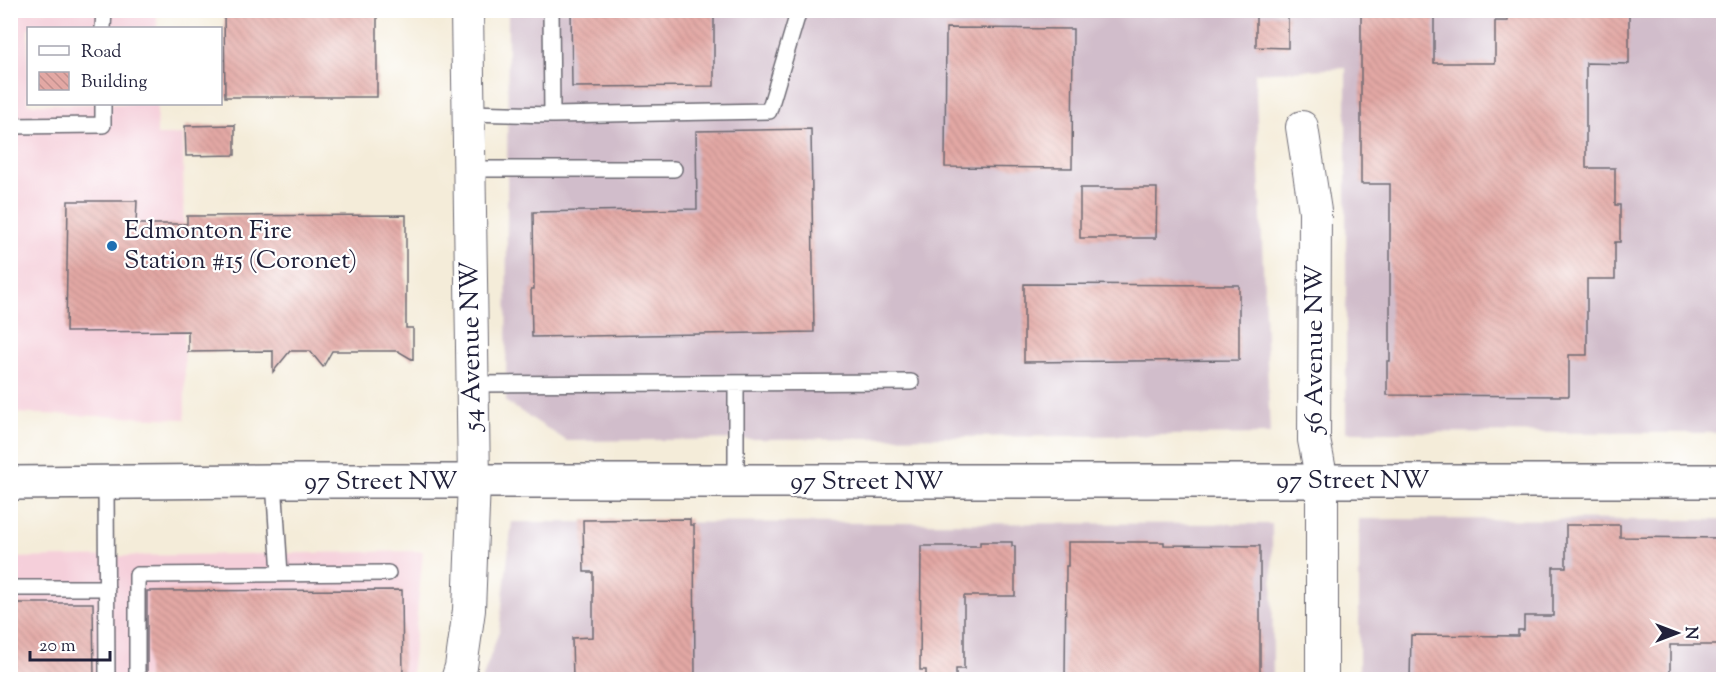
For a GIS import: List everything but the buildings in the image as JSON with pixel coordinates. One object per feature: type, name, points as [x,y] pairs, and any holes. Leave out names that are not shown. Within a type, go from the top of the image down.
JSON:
[{"type":"street","name":"54 Avenue NW","points":[[457,680],[469,610],[474,482],[467,10]]},
{"type":"street","name":"56 Avenue NW","points":[[1302,127],[1315,210],[1314,440],[1322,481],[1322,680]]},
{"type":"street","name":"97 Street NW","points":[[10,483],[274,481],[1724,482]]},
{"type":"lane","points":[[104,10],[104,27]]},
{"type":"lane","points":[[551,10],[552,114]]},
{"type":"lane","points":[[468,113],[769,111],[799,10]]},
{"type":"lane","points":[[10,126],[103,125],[103,105]]},
{"type":"lane","points":[[469,169],[674,168]]},
{"type":"lane","points":[[472,384],[911,382]]},
{"type":"lane","points":[[735,482],[736,383]]},
{"type":"lane","points":[[274,481],[280,574]]},
{"type":"lane","points":[[106,483],[107,680]]},
{"type":"lane","points":[[137,680],[137,575],[388,573]]},
{"type":"lane","points":[[10,588],[107,588]]},
{"type":"shaded area","points":[[11,11],[157,11],[157,27],[27,27],[27,105],[157,105],[157,135],[183,135],[185,419],[11,413]]},
{"type":"shaded area","points":[[508,11],[1723,11],[1723,433],[1346,432],[1346,68],[1255,73],[1270,434],[567,441],[506,402]]},
{"type":"shaded area","points":[[1359,519],[1723,520],[1723,679],[1359,680]]},
{"type":"shaded area","points":[[512,522],[1272,524],[1273,679],[482,680],[499,631]]},
{"type":"shaded area","points":[[423,551],[411,679],[11,679],[10,558]]},
{"type":"place","name":"Edmonton Fire Station #15 (Coronet)","points":[[112,246]]}]
